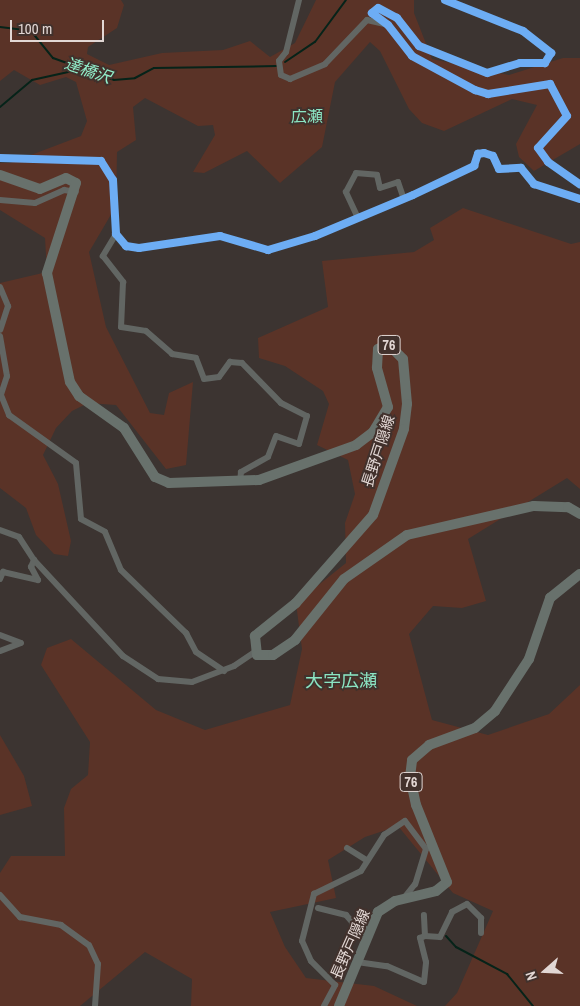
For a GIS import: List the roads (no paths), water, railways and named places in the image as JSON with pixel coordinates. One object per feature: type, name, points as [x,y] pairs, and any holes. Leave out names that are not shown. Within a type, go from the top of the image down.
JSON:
[{"type":"main road","points":[[0,175],[40,189],[71,178],[76,192]]},
{"type":"main road","name":"長野戸隠線","points":[[76,192],[55,236],[46,282],[74,390],[124,428],[161,480],[240,482],[259,480],[364,440],[388,407],[377,368],[378,349],[388,344],[399,352],[406,368],[404,429],[373,515],[296,603],[255,636],[255,652]]},
{"type":"main road","points":[[255,652],[269,657],[289,645],[317,617],[344,579],[407,536],[534,506],[568,507],[580,514]]},
{"type":"main road","name":"長野戸隠線","points":[[339,1006],[370,930],[381,909],[404,898],[436,891],[448,878],[416,805],[410,777],[412,760],[429,745],[475,728],[496,711],[529,659],[552,595],[580,574]]},
{"type":"street","points":[[299,0],[286,52],[279,60],[281,75],[290,79],[325,64],[367,20],[388,25]]},
{"type":"street","points":[[445,0],[523,31],[551,53],[545,63],[520,63],[487,73],[419,46],[396,18],[378,8],[372,13],[388,25],[412,56],[475,90],[488,94],[550,84],[567,116],[538,148],[548,162],[580,184]]},
{"type":"street","points":[[116,234],[126,246],[139,248],[220,236],[268,250],[358,218],[404,199],[474,166],[478,154],[484,153],[494,156],[499,169],[521,168],[534,184],[580,199]]},
{"type":"street","points":[[0,158],[100,161],[114,180],[116,234],[103,256],[123,282],[122,327],[146,331],[172,354],[196,358],[204,379],[219,377],[235,360],[242,363],[281,403],[307,416],[299,444],[276,436],[268,457],[241,472],[240,482]]},
{"type":"street","points":[[358,218],[346,192],[356,173],[377,175],[380,188],[398,182],[404,199]]},
{"type":"street","points":[[0,200],[34,203],[64,190],[76,192]]},
{"type":"street","points":[[0,287],[8,306],[0,330]]},
{"type":"street","points":[[0,336],[7,376],[1,392],[9,415],[21,428],[76,463],[78,514],[86,523],[106,532],[121,570],[186,633],[196,652],[224,671]]},
{"type":"street","points":[[0,530],[19,537],[34,560],[123,656],[158,679],[192,682],[224,671],[255,652]]},
{"type":"street","points":[[0,579],[3,572],[38,580],[31,567],[34,560]]},
{"type":"street","points":[[0,635],[21,643],[0,651]]},
{"type":"street","points":[[324,1006],[335,985],[310,961],[302,941],[314,894],[361,872],[366,860],[384,835],[405,821],[426,849],[415,884],[404,898]]},
{"type":"street","points":[[347,848],[366,860]]},
{"type":"street","points":[[0,895],[20,917],[61,925],[88,945],[98,964],[95,1006]]},
{"type":"street","points":[[424,936],[440,937],[452,912],[467,904],[480,918],[482,933]]},
{"type":"street","points":[[318,908],[346,915],[353,923],[370,930]]},
{"type":"street","points":[[357,962],[388,966],[424,982],[426,962],[420,938],[424,936],[424,915]]},
{"type":"street","points":[[349,940],[353,923]]},
{"type":"waterway","name":"達橋沢","points":[[285,62],[315,42],[346,0]]},
{"type":"waterway","name":"達橋沢","points":[[0,27],[31,31],[53,58],[114,80],[135,78],[154,68],[276,66]]},
{"type":"waterway","points":[[0,107],[32,80],[82,69]]},
{"type":"waterway","points":[[446,936],[456,947],[507,974],[533,1006]]},
{"type":"district","name":"広瀬","points":[[307,116]]},
{"type":"district","name":"大字広瀬","points":[[341,681]]}]
